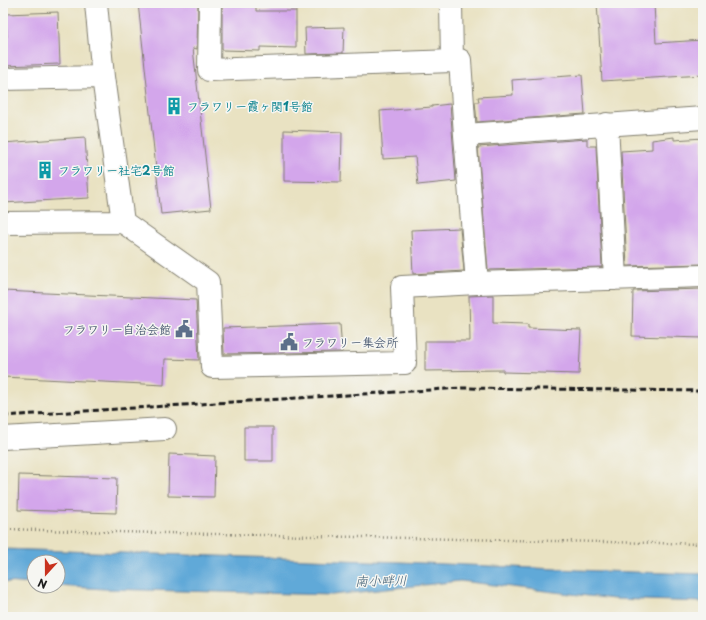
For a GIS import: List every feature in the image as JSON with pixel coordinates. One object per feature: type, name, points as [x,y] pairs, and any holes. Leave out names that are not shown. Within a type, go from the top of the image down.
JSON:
[{"type":"street","points":[[96,3],[103,77],[123,222]]},
{"type":"street","points":[[210,3],[209,70],[460,60],[477,282]]},
{"type":"street","points":[[451,3],[452,61]]},
{"type":"street","points":[[3,79],[103,77]]},
{"type":"street","points":[[465,135],[703,118]]},
{"type":"street","points":[[607,124],[615,279]]},
{"type":"street","points":[[3,223],[123,222],[208,282],[212,367],[405,363],[402,287],[477,282],[703,276]]},
{"type":"street","points":[[3,438],[165,429]]},
{"type":"path","points":[[3,529],[703,544]]},
{"type":"water","name":"南小畔川","points":[[3,549],[401,562],[703,574],[703,602],[614,599],[460,581],[332,595],[104,589],[66,587],[66,554],[26,554],[26,583],[3,582]]},
{"type":"building","name":"フラワリー霞ヶ関1号館","points":[[138,3],[198,3],[197,49],[193,48],[211,209],[161,214]]},
{"type":"building","points":[[222,3],[256,3],[256,11],[296,11],[296,48],[260,47],[260,51],[222,50]]},
{"type":"building","points":[[597,3],[654,3],[656,43],[703,40],[703,75],[602,81]]},
{"type":"building","points":[[58,12],[60,64],[3,66],[3,38],[7,37],[6,14]]},
{"type":"building","points":[[344,27],[343,53],[306,54],[305,28]]},
{"type":"building","points":[[582,75],[585,114],[477,122],[475,102],[479,102],[478,97],[513,95],[512,80]]},
{"type":"building","points":[[450,104],[456,181],[418,185],[415,157],[383,159],[380,111]]},
{"type":"building","points":[[284,130],[342,132],[341,182],[284,181]]},
{"type":"building","name":"フラワリー社宅2号館","points":[[85,137],[89,198],[3,203],[3,143]]},
{"type":"building","points":[[674,137],[674,140],[703,138],[703,264],[627,266],[621,151],[652,149],[652,140]]},
{"type":"building","points":[[587,139],[587,146],[596,146],[602,267],[488,270],[478,147]]},
{"type":"building","points":[[460,228],[464,271],[413,274],[411,230]]},
{"type":"building","points":[[703,289],[703,338],[632,336],[633,291]]},
{"type":"building","points":[[3,291],[196,300],[199,360],[165,359],[164,385],[3,377]]},
{"type":"building","points":[[493,295],[493,323],[528,324],[528,328],[581,330],[579,374],[503,372],[503,370],[425,371],[425,341],[470,341],[469,296]]},
{"type":"building","name":"フラワリー集会所","points":[[340,324],[342,352],[224,354],[223,328]]},
{"type":"building","points":[[244,427],[273,427],[273,461],[244,461]]},
{"type":"building","points":[[169,454],[215,456],[214,497],[168,496]]},
{"type":"building","points":[[19,475],[117,478],[116,513],[18,510]]},
{"type":"railway","points":[[3,416],[462,388],[703,391]]},
{"type":"place","name":"フラワリー霞ヶ関1号館","points":[[174,106]]},
{"type":"place","name":"フラワリー社宅2号館","points":[[45,170]]},
{"type":"place","name":"フラワリー自治会館","points":[[184,329]]},
{"type":"place","name":"フラワリー集会所","points":[[289,342]]}]
